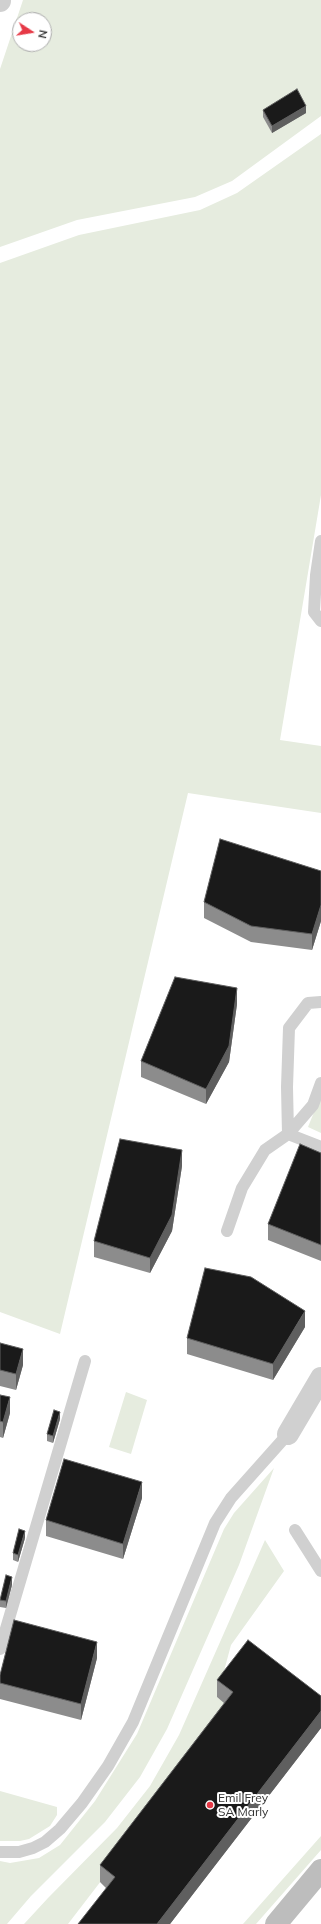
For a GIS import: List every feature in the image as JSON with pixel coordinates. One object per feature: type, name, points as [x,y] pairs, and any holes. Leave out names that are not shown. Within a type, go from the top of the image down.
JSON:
[{"type":"main road","points":[[276,1924],[321,1870]]},
{"type":"street","points":[[288,1434],[321,1378]]},
{"type":"lane","points":[[321,541],[316,575],[314,612],[321,621]]},
{"type":"lane","points":[[288,1134],[287,1086],[289,1028],[308,1003],[321,1002]]},
{"type":"lane","points":[[228,1231],[242,1188],[265,1150],[288,1134],[313,1105],[321,1083]]},
{"type":"lane","points":[[288,1134],[321,1147]]},
{"type":"lane","points":[[0,1650],[85,1360]]},
{"type":"lane","points":[[0,1852],[19,1852],[45,1842],[60,1829],[108,1766],[133,1722],[215,1522],[231,1498],[288,1434]]},
{"type":"lane","points":[[294,1530],[321,1571]]},
{"type":"shaded area","points":[[23,0],[321,0],[321,116],[232,181],[195,197],[77,220],[0,247],[0,69],[12,33],[12,52],[52,52],[52,12],[19,12]]},
{"type":"shaded area","points":[[321,134],[321,495],[280,740],[321,746],[321,813],[188,793],[60,1334],[0,1312],[0,263],[79,235],[200,210],[237,193]]},
{"type":"shaded area","points":[[321,1095],[321,1133],[308,1127]]},
{"type":"shaded area","points":[[126,1392],[147,1400],[131,1454],[109,1447]]},
{"type":"shaded area","points":[[274,1468],[239,1565],[167,1729],[140,1777],[105,1822],[31,1896],[7,1924],[0,1924],[0,1861],[10,1863],[39,1858],[60,1845],[95,1801],[137,1734],[224,1529],[234,1513]]},
{"type":"shaded area","points":[[265,1540],[284,1571],[231,1645],[217,1697],[233,1709],[68,1924],[24,1924],[117,1828],[150,1786],[179,1735]]},
{"type":"shaded area","points":[[0,1791],[57,1807],[57,1815],[50,1826],[29,1839],[20,1841],[0,1841]]},
{"type":"shaded area","points":[[321,1836],[321,1850],[256,1924],[243,1924]]},
{"type":"building","points":[[297,89],[306,106],[272,126],[263,110]]},
{"type":"building","points":[[220,839],[321,871],[321,905],[312,934],[251,926],[204,902]]},
{"type":"building","points":[[175,977],[237,988],[229,1046],[206,1089],[141,1061]]},
{"type":"building","points":[[120,1139],[182,1150],[172,1215],[150,1258],[94,1241]]},
{"type":"building","points":[[300,1144],[321,1153],[321,1245],[268,1224]]},
{"type":"building","points":[[205,1268],[251,1277],[305,1311],[273,1364],[187,1338]]},
{"type":"building","points":[[0,1343],[23,1349],[16,1374],[0,1370]]},
{"type":"building","points":[[0,1395],[10,1397],[3,1422],[0,1421]]},
{"type":"building","points":[[54,1410],[60,1412],[53,1436],[47,1434]]},
{"type":"building","points":[[64,1459],[142,1482],[123,1544],[46,1520]]},
{"type":"building","points":[[19,1529],[25,1531],[18,1555],[13,1553]]},
{"type":"building","points":[[6,1575],[12,1577],[6,1601],[0,1600]]},
{"type":"building","points":[[14,1620],[97,1642],[81,1704],[0,1683],[0,1675]]},
{"type":"building","name":"Emil Frey SA Marly","points":[[248,1640],[321,1696],[321,1711],[157,1924],[78,1924],[115,1877],[100,1865],[233,1692],[217,1680]]},
{"type":"place","name":"Emil Frey SA Marly","points":[[210,1805]]}]
